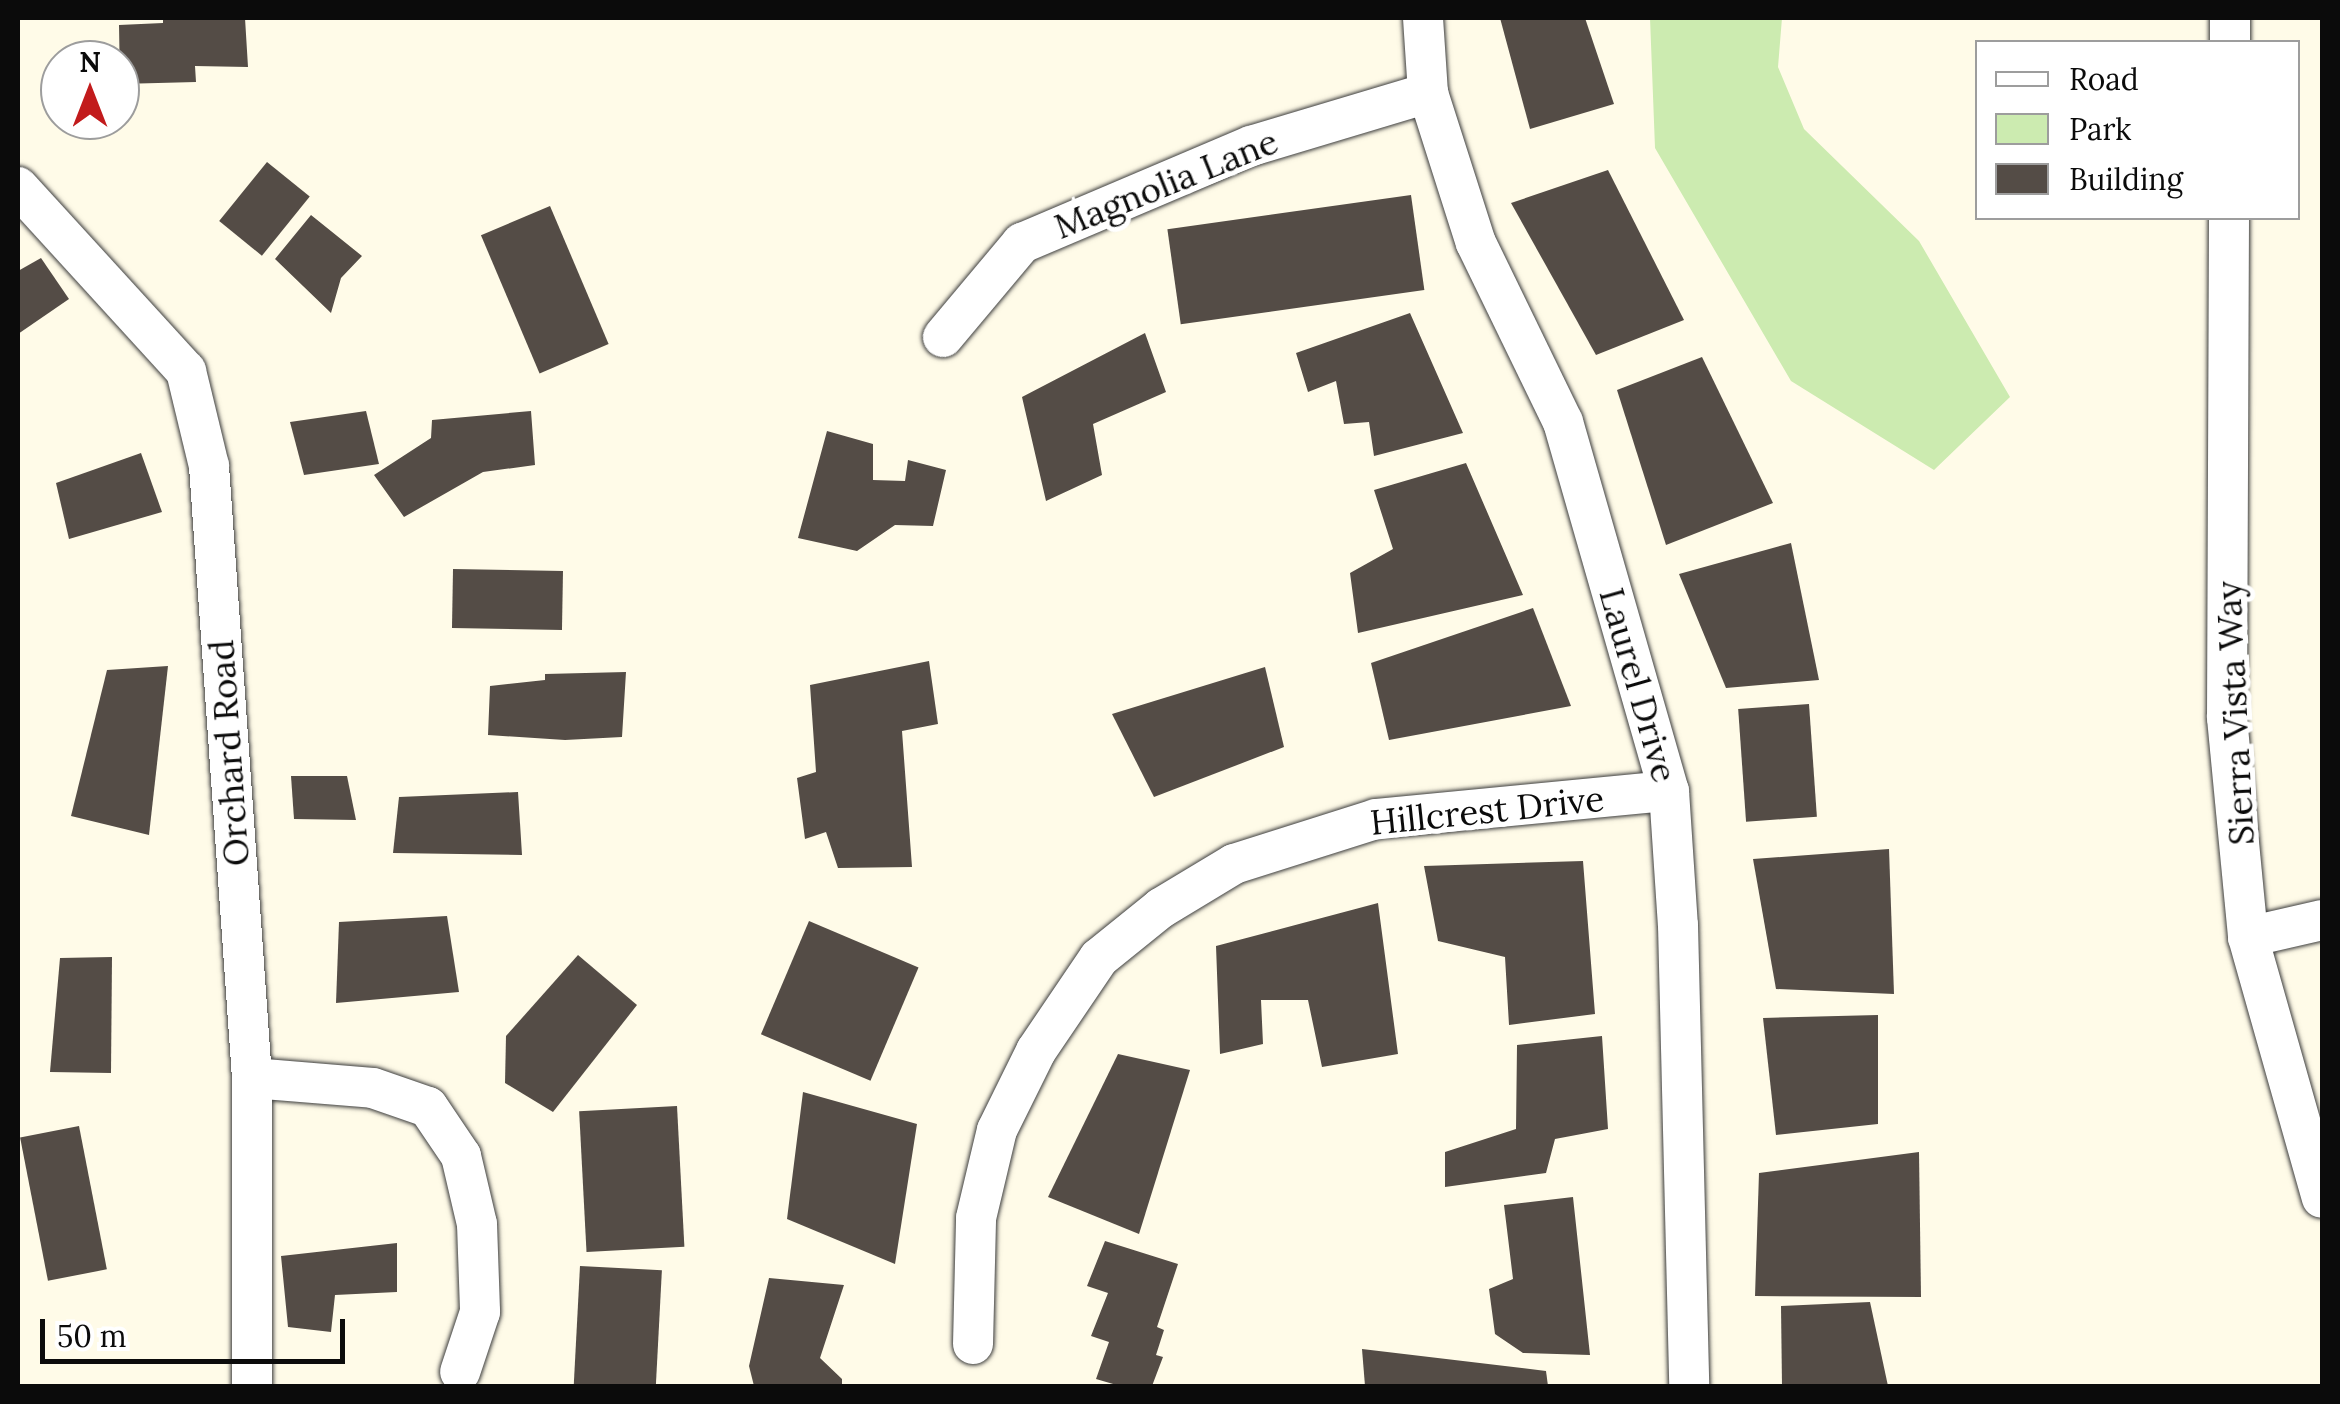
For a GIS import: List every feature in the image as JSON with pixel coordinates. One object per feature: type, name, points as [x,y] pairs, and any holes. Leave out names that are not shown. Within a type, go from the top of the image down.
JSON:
[{"type":"street","name":"Laurel Drive","points":[[1423,18],[1428,92],[1476,243],[1563,422],[1669,791],[1678,925],[1689,1386]]},
{"type":"street","name":"Magnolia Lane","points":[[943,337],[1022,243],[1251,146],[1428,92]]},
{"type":"street","name":"Orchard Road","points":[[18,187],[186,371],[209,466],[252,1078],[252,1386]]},
{"type":"street","name":"Sierra Vista Way","points":[[2230,220],[2227,718],[2248,937],[2322,1198]]},
{"type":"street","name":"Hillcrest Drive","points":[[974,1344],[976,1218],[997,1130],[1036,1051],[1099,958],[1162,908],[1234,864],[1376,819],[1669,791]]},
{"type":"street","points":[[2248,937],[2322,920]]},
{"type":"street","points":[[252,1078],[373,1088],[428,1107],[461,1156],[477,1224],[480,1312],[460,1372]]},
{"type":"green space","points":[[1650,18],[1782,18],[1778,67],[1804,129],[1919,241],[2010,397],[1934,470],[1791,381],[1655,148]]},
{"type":"building","points":[[163,18],[245,18],[248,67],[195,66],[196,82],[140,83],[140,40],[119,40],[119,25],[163,23]]},
{"type":"building","points":[[1500,18],[1585,18],[1614,104],[1530,129]]},
{"type":"building","points":[[267,162],[310,197],[262,256],[219,221]]},
{"type":"building","points":[[1608,170],[1684,320],[1596,355],[1511,203]]},
{"type":"building","points":[[1411,195],[1424,290],[1181,324],[1167,229]]},
{"type":"building","points":[[550,206],[609,344],[540,373],[481,235]]},
{"type":"building","points":[[311,215],[362,256],[341,278],[331,313],[275,259]]},
{"type":"building","points":[[41,258],[69,299],[18,334],[18,271]]},
{"type":"building","points":[[1410,313],[1463,433],[1374,456],[1369,422],[1344,424],[1336,381],[1308,392],[1296,353]]},
{"type":"building","points":[[1145,333],[1166,392],[1093,424],[1102,475],[1046,501],[1022,397]]},
{"type":"building","points":[[1702,357],[1773,503],[1666,545],[1617,390]]},
{"type":"building","points":[[366,411],[379,464],[304,475],[290,422]]},
{"type":"building","points":[[531,411],[535,465],[483,472],[404,517],[374,475],[431,438],[432,420]]},
{"type":"building","points":[[827,431],[873,444],[873,480],[905,481],[908,460],[946,470],[933,526],[895,525],[857,551],[798,538]]},
{"type":"building","points":[[141,453],[162,512],[69,539],[56,483]]},
{"type":"building","points":[[1466,463],[1523,595],[1358,633],[1350,573],[1393,549],[1374,490]]},
{"type":"building","points":[[1791,543],[1819,680],[1726,688],[1679,574]]},
{"type":"building","points":[[453,569],[563,571],[562,630],[452,628]]},
{"type":"building","points":[[1533,608],[1571,706],[1389,740],[1371,663]]},
{"type":"building","points":[[929,661],[938,724],[902,731],[912,867],[838,868],[826,832],[805,839],[797,778],[816,772],[810,685]]},
{"type":"building","points":[[168,666],[149,835],[71,816],[107,670]]},
{"type":"building","points":[[1265,667],[1284,747],[1154,797],[1112,714]]},
{"type":"building","points":[[626,672],[622,737],[565,740],[488,735],[490,686],[545,680],[545,674]]},
{"type":"building","points":[[1809,704],[1817,817],[1746,822],[1738,709]]},
{"type":"building","points":[[291,776],[347,776],[356,820],[294,819]]},
{"type":"building","points":[[518,792],[522,855],[393,853],[399,797]]},
{"type":"building","points":[[1889,849],[1894,994],[1776,989],[1753,859]]},
{"type":"building","points":[[1583,861],[1595,1014],[1509,1025],[1505,957],[1438,941],[1424,866]]},
{"type":"building","points":[[1378,903],[1398,1054],[1322,1067],[1308,1000],[1261,1000],[1263,1044],[1220,1054],[1216,946]]},
{"type":"building","points":[[447,916],[459,992],[336,1003],[339,922]]},
{"type":"building","points":[[809,921],[919,967],[870,1081],[761,1034]]},
{"type":"building","points":[[578,955],[637,1005],[553,1112],[505,1083],[506,1036]]},
{"type":"building","points":[[112,957],[111,1073],[50,1072],[60,958]]},
{"type":"building","points":[[1878,1015],[1878,1124],[1776,1135],[1763,1018]]},
{"type":"building","points":[[1602,1036],[1608,1129],[1555,1139],[1546,1173],[1445,1187],[1445,1152],[1516,1129],[1517,1045]]},
{"type":"building","points":[[1118,1054],[1190,1070],[1139,1234],[1048,1197]]},
{"type":"building","points":[[803,1092],[917,1124],[895,1264],[787,1219]]},
{"type":"building","points":[[677,1106],[684,1247],[587,1252],[579,1111]]},
{"type":"building","points":[[79,1126],[107,1269],[48,1281],[20,1137]]},
{"type":"building","points":[[1919,1152],[1921,1297],[1755,1296],[1759,1173]]},
{"type":"building","points":[[1573,1197],[1590,1355],[1523,1353],[1495,1334],[1489,1289],[1513,1279],[1504,1205]]},
{"type":"building","points":[[1105,1241],[1178,1264],[1157,1327],[1164,1330],[1156,1355],[1163,1357],[1152,1386],[1120,1386],[1096,1379],[1109,1342],[1091,1336],[1108,1293],[1087,1286]]},
{"type":"building","points":[[397,1243],[397,1292],[335,1295],[331,1332],[288,1327],[281,1256]]},
{"type":"building","points":[[580,1266],[662,1270],[656,1386],[574,1386]]},
{"type":"building","points":[[769,1278],[844,1285],[820,1358],[842,1379],[842,1386],[754,1386],[749,1366]]},
{"type":"building","points":[[1870,1302],[1888,1386],[1782,1386],[1781,1306]]},
{"type":"building","points":[[1362,1349],[1546,1371],[1548,1386],[1365,1386]]}]
